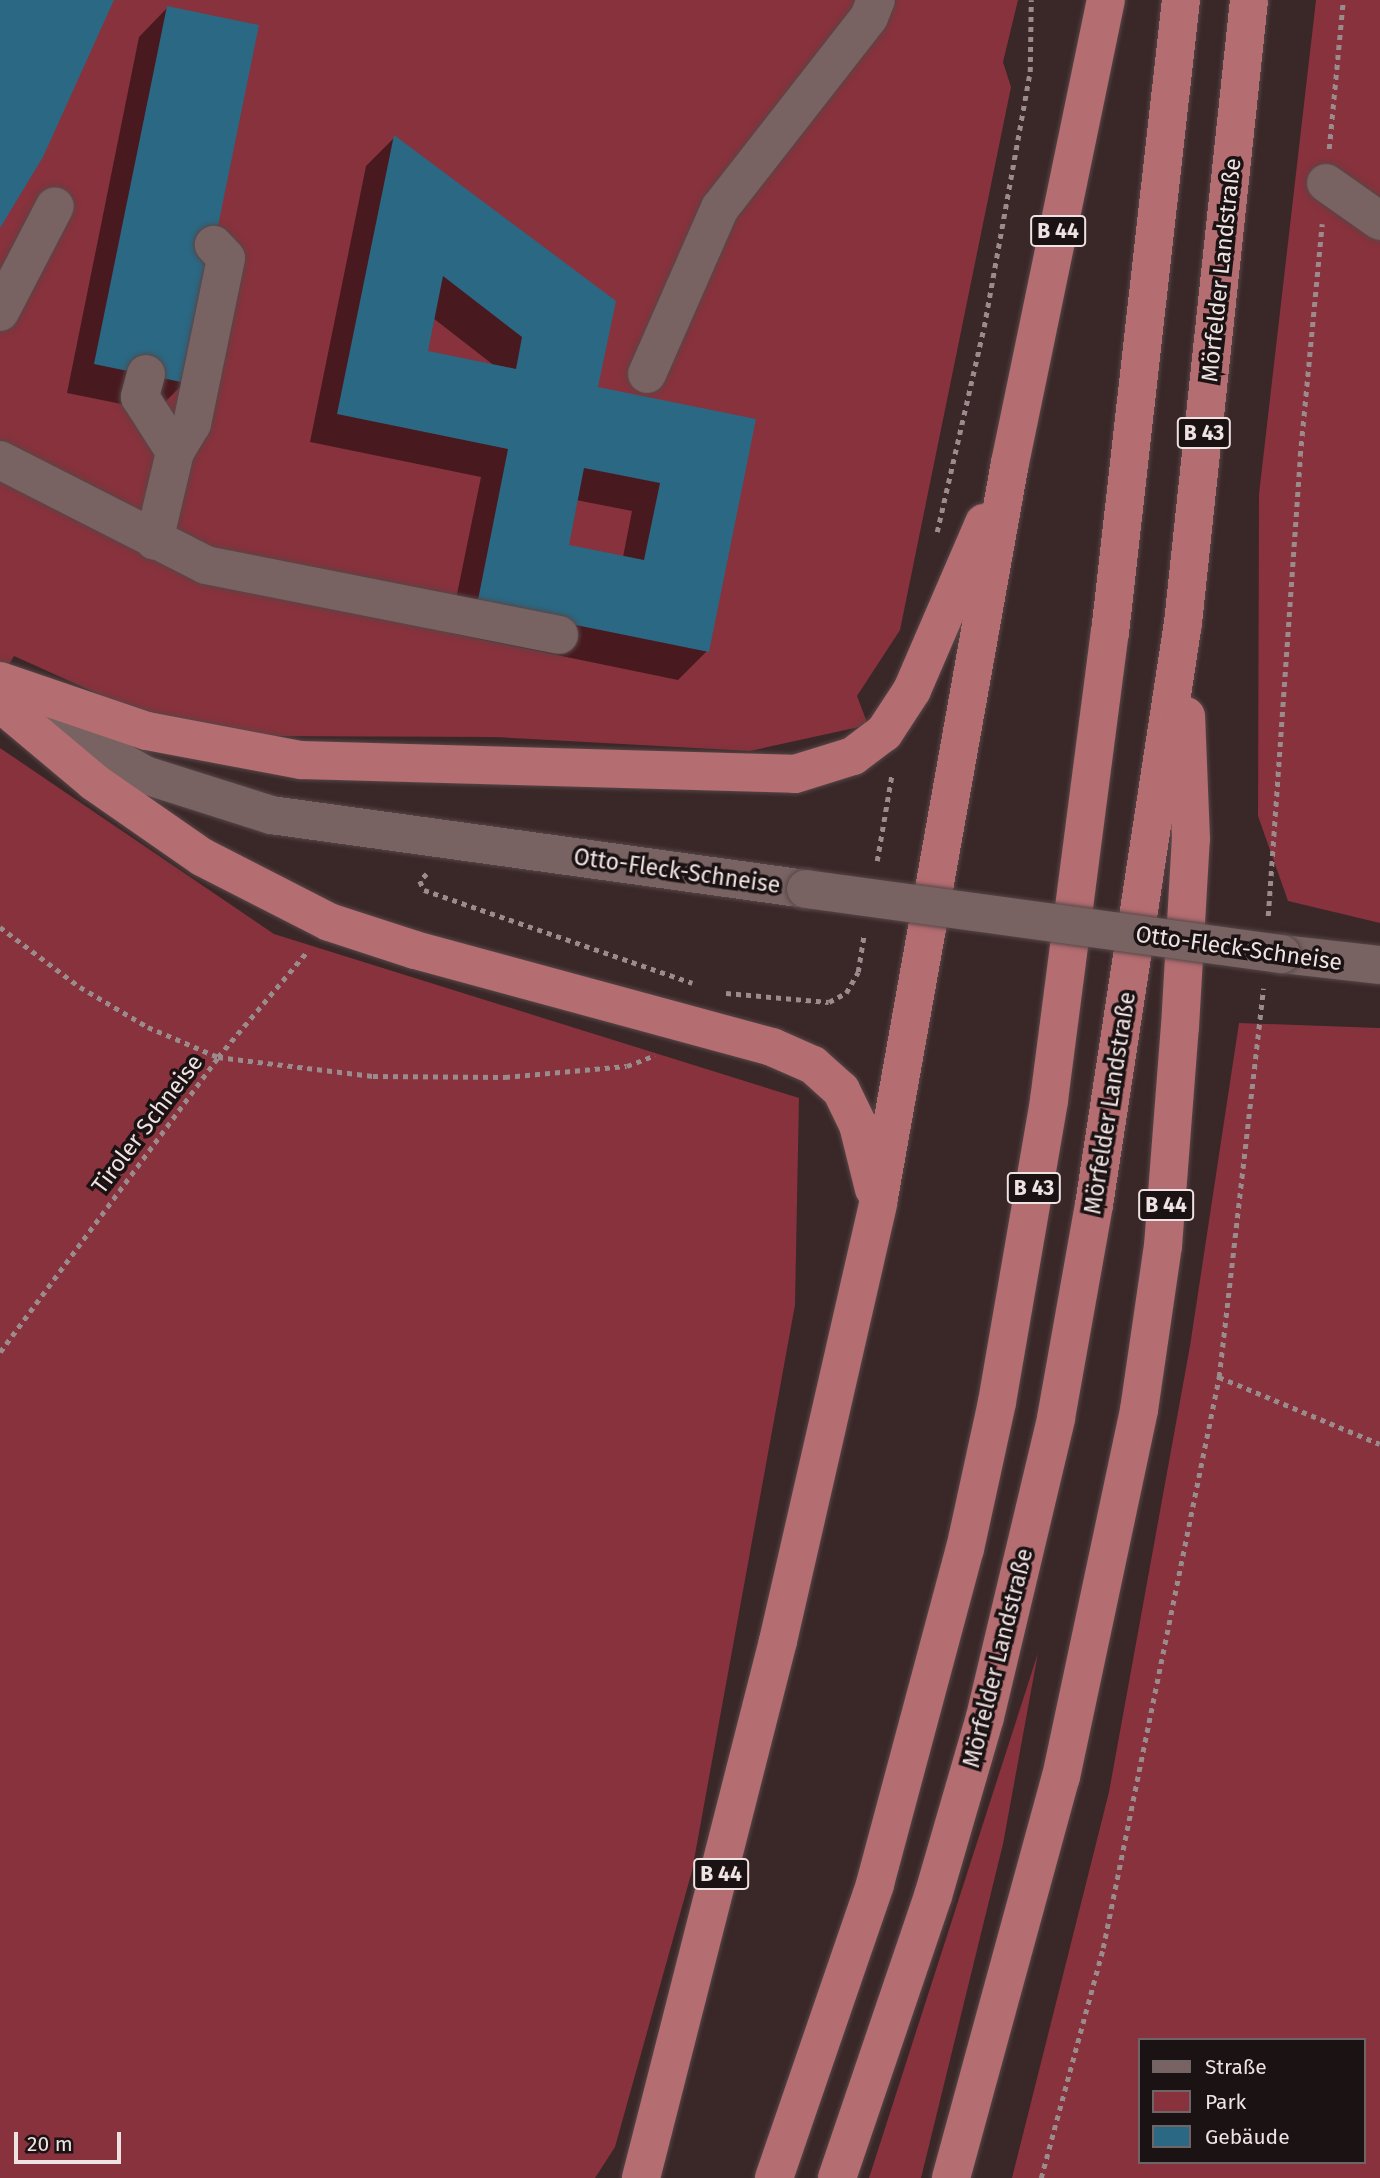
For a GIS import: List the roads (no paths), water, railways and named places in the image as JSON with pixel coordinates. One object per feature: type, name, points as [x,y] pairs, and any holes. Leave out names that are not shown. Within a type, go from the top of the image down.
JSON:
[{"type":"highway","name":"B 44","points":[[641,2178],[778,1641],[878,1203],[1010,463],[1106,0]]},
{"type":"highway","name":"B 43","points":[[774,2178],[874,1884],[965,1549],[997,1402],[1055,1059],[1110,633],[1181,0]]},
{"type":"highway","name":"Mörfelder Landstraße","points":[[837,2178],[933,1896],[967,1781],[1047,1458],[1094,1205],[1183,623],[1249,0]]},
{"type":"highway","points":[[0,681],[147,731],[301,760],[795,774],[853,756],[884,733],[912,690],[1010,463]]},
{"type":"highway","name":"B 44","points":[[951,2178],[1061,1777],[1141,1396],[1163,1246],[1190,852],[1183,623]]},
{"type":"highway","points":[[0,703],[94,782],[202,857],[330,922],[415,950],[772,1047],[813,1065],[841,1090],[858,1125],[878,1203]]},
{"type":"street","points":[[647,374],[720,208],[869,17],[876,0]]},
{"type":"street","points":[[1326,183],[1380,221]]},
{"type":"street","points":[[0,312],[55,206]]},
{"type":"street","points":[[154,541],[175,452],[192,424],[226,258],[214,245]]},
{"type":"street","points":[[146,374],[140,397],[175,452]]},
{"type":"street","points":[[0,460],[205,565],[559,635]]},
{"type":"street","name":"Otto-Fleck-Schneise","points":[[0,692],[145,775],[271,815],[1271,954],[1380,965]]}]
